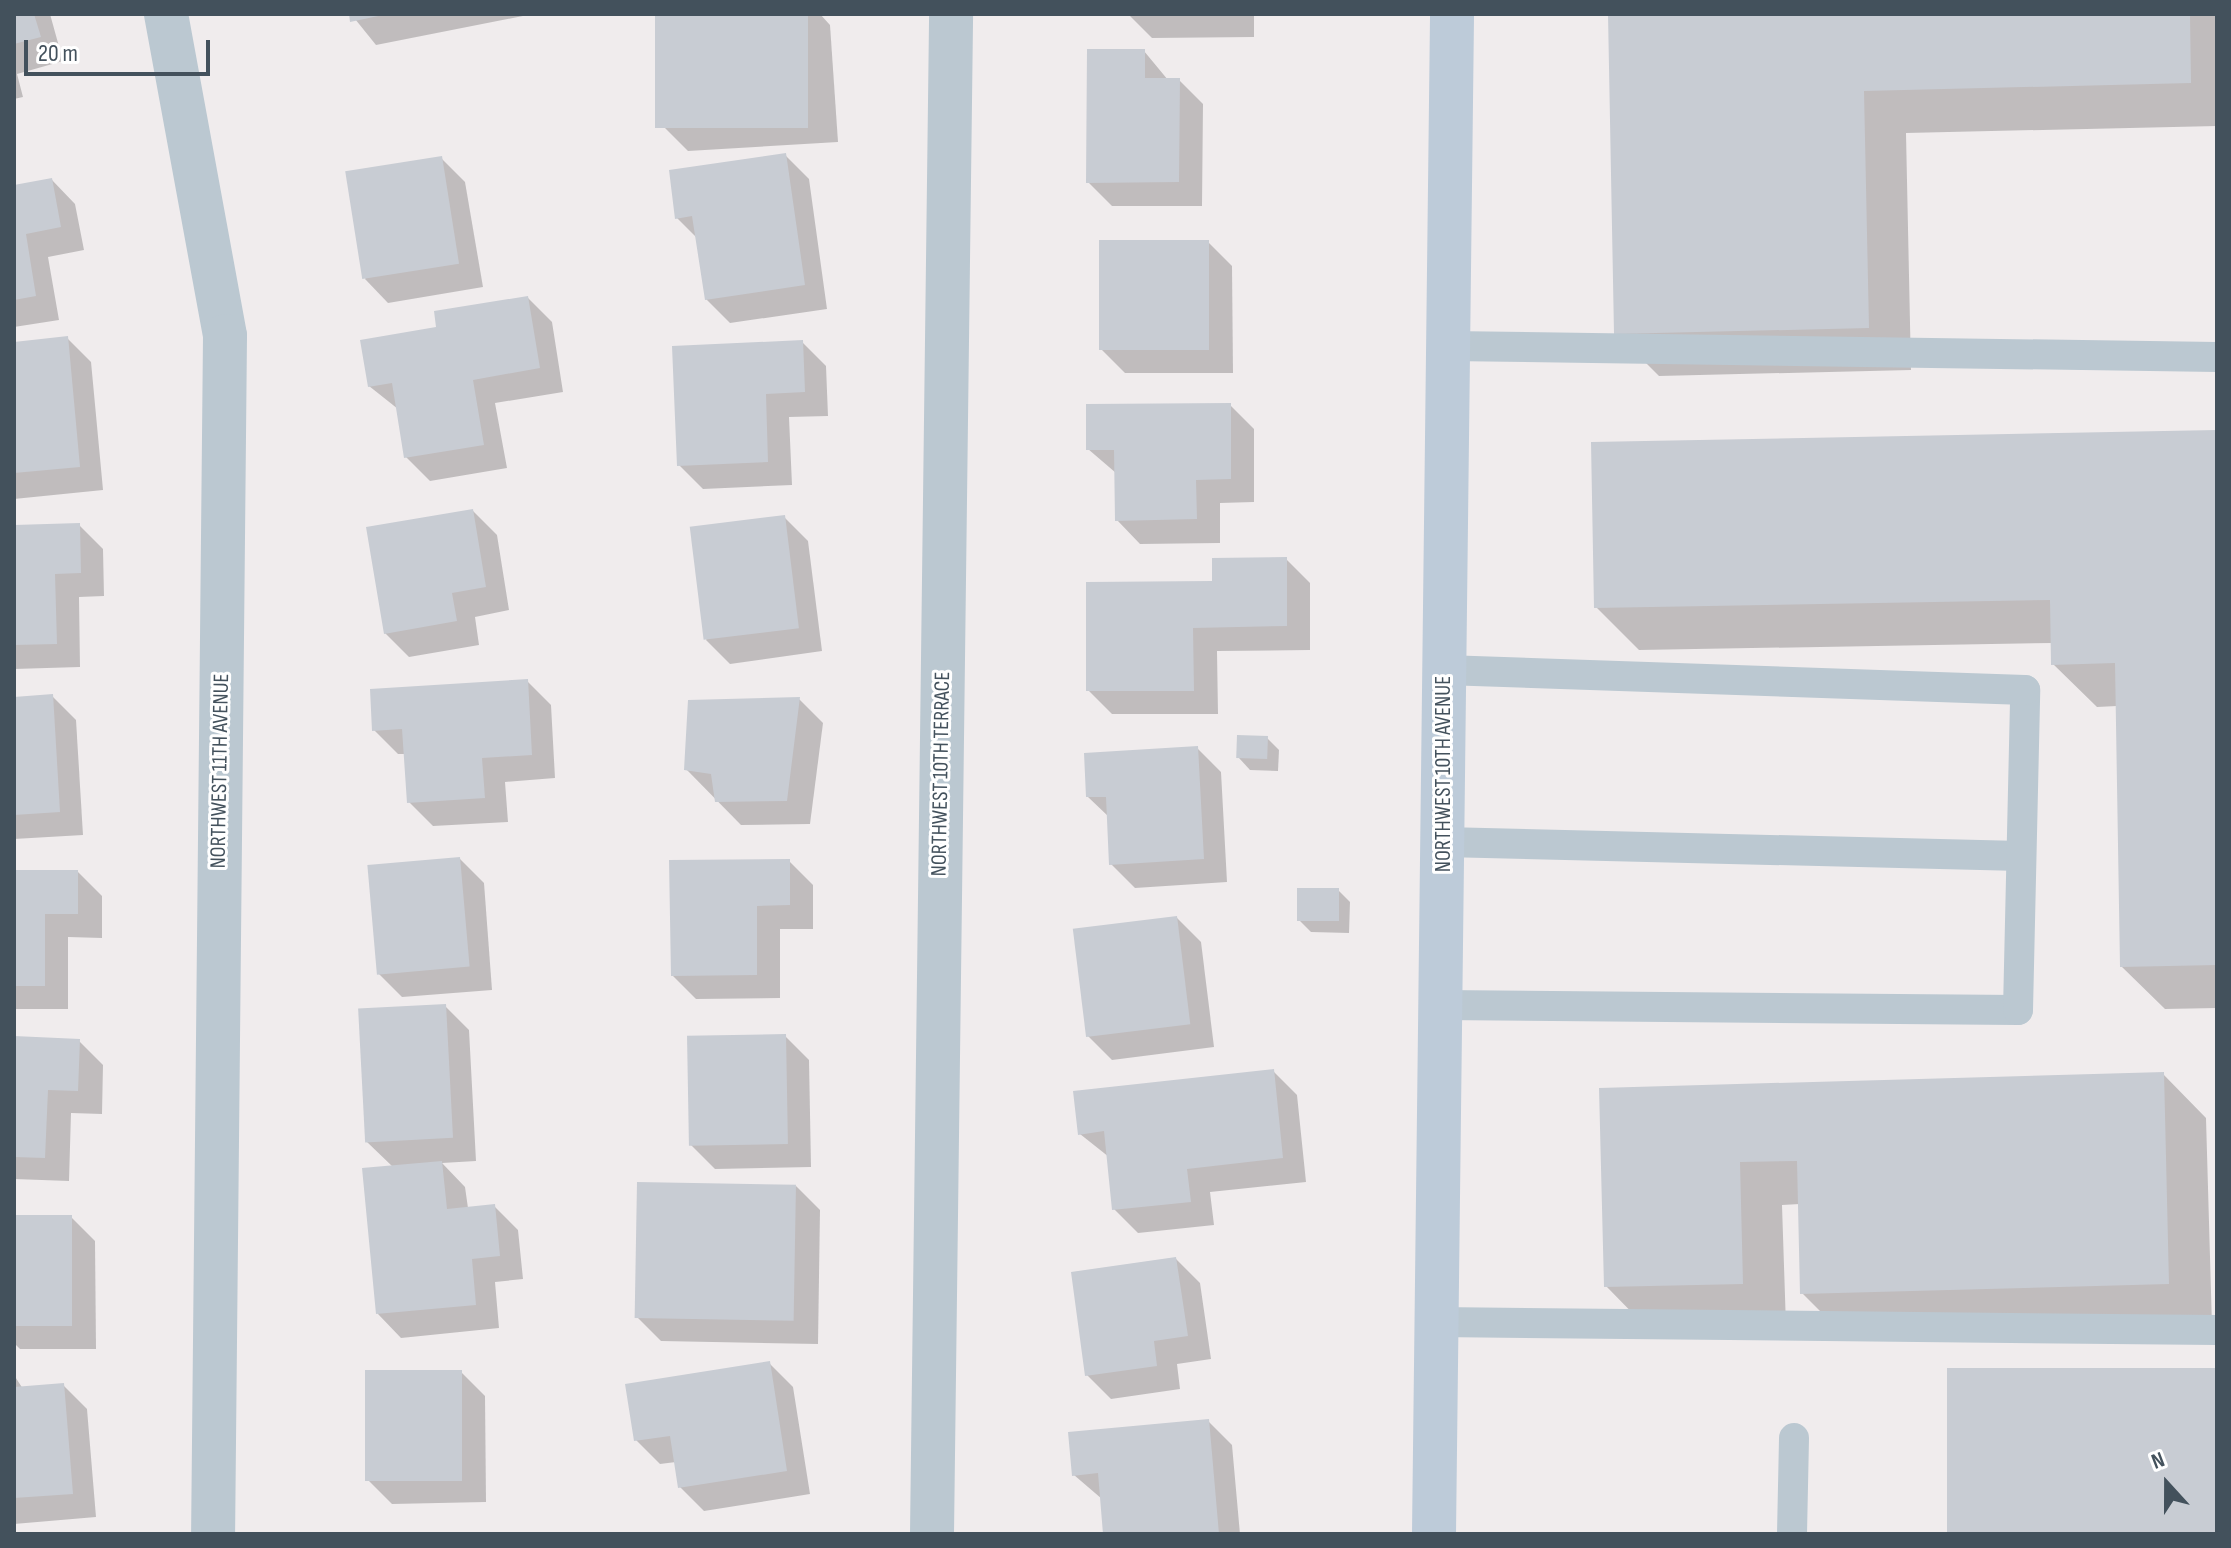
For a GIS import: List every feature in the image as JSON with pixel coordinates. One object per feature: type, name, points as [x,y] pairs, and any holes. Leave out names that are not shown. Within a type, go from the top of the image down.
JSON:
[{"type":"street","name":"NORTHWEST 11TH AVENUE","points":[[166,14],[225,336],[213,1534]]},
{"type":"street","name":"NORTHWEST 10TH TERRACE","points":[[932,1534],[951,14]]},
{"type":"street","name":"NORTHWEST 10TH AVENUE","points":[[1434,1534],[1452,14]]},
{"type":"lane","points":[[1448,346],[2217,357]]},
{"type":"lane","points":[[1440,1005],[2018,1010],[2025,690],[1444,670]]},
{"type":"lane","points":[[1444,842],[2021,856]]},
{"type":"lane","points":[[1437,1322],[2217,1330]]},
{"type":"lane","points":[[1792,1534],[1794,1438]]},
{"type":"building","points":[[14,14],[34,14],[41,37],[14,44]]},
{"type":"building","points":[[349,14],[383,14],[383,15],[350,22]]},
{"type":"building","points":[[655,14],[808,14],[808,128],[655,128]]},
{"type":"building","points":[[1608,14],[2190,14],[2191,83],[1864,91],[1869,328],[1614,334]]},
{"type":"building","points":[[1087,49],[1145,49],[1145,78],[1180,78],[1179,182],[1086,183]]},
{"type":"building","points":[[786,153],[805,285],[705,300],[692,216],[675,219],[669,170]]},
{"type":"building","points":[[442,156],[459,264],[362,279],[345,171]]},
{"type":"building","points":[[52,178],[61,227],[26,234],[36,296],[14,300],[14,185]]},
{"type":"building","points":[[1099,240],[1209,240],[1209,350],[1099,350]]},
{"type":"building","points":[[528,296],[540,368],[473,380],[484,445],[404,458],[392,383],[368,387],[360,340],[436,327],[434,311]]},
{"type":"building","points":[[68,336],[80,467],[14,473],[14,342]]},
{"type":"building","points":[[803,340],[805,392],[766,394],[768,462],[677,466],[672,346]]},
{"type":"building","points":[[1231,403],[1231,479],[1196,480],[1197,519],[1115,521],[1114,450],[1086,450],[1086,404]]},
{"type":"building","points":[[2217,430],[2217,965],[2120,967],[2115,663],[2051,665],[2050,600],[1594,608],[1591,442]]},
{"type":"building","points":[[473,509],[486,587],[452,593],[457,621],[384,634],[366,527]]},
{"type":"building","points":[[785,515],[799,628],[704,640],[690,527]]},
{"type":"building","points":[[80,523],[81,573],[55,574],[57,644],[14,645],[14,525]]},
{"type":"building","points":[[1287,557],[1287,626],[1193,628],[1194,691],[1086,691],[1086,582],[1212,581],[1212,558]]},
{"type":"building","points":[[528,679],[532,755],[482,758],[485,798],[407,803],[402,729],[372,731],[370,689]]},
{"type":"building","points":[[53,694],[60,812],[14,815],[14,697]]},
{"type":"building","points":[[800,697],[787,801],[715,802],[711,774],[684,770],[688,700]]},
{"type":"building","points":[[1237,735],[1268,736],[1267,759],[1236,758]]},
{"type":"building","points":[[1198,746],[1204,859],[1109,865],[1106,797],[1086,797],[1084,753]]},
{"type":"building","points":[[460,857],[470,967],[377,975],[367,865]]},
{"type":"building","points":[[790,859],[790,905],[757,906],[757,975],[671,976],[669,860]]},
{"type":"building","points":[[14,870],[78,870],[78,914],[45,914],[45,986],[14,986]]},
{"type":"building","points":[[1297,888],[1339,888],[1339,921],[1297,921]]},
{"type":"building","points":[[1177,916],[1190,1024],[1086,1037],[1073,929]]},
{"type":"building","points":[[446,1004],[453,1138],[365,1142],[358,1009]]},
{"type":"building","points":[[786,1034],[788,1144],[689,1146],[687,1036]]},
{"type":"building","points":[[14,1036],[80,1039],[78,1091],[48,1090],[45,1158],[14,1157]]},
{"type":"building","points":[[1274,1069],[1283,1158],[1187,1169],[1191,1202],[1112,1210],[1104,1131],[1078,1135],[1073,1091]]},
{"type":"building","points":[[2164,1072],[2169,1284],[1800,1294],[1797,1161],[1740,1162],[1743,1284],[1604,1287],[1599,1088]]},
{"type":"building","points":[[442,1161],[447,1209],[495,1204],[500,1256],[472,1259],[476,1305],[376,1314],[362,1168]]},
{"type":"building","points":[[637,1182],[796,1185],[794,1321],[635,1318]]},
{"type":"building","points":[[14,1215],[72,1215],[72,1326],[14,1326]]},
{"type":"building","points":[[1176,1257],[1188,1336],[1154,1341],[1157,1366],[1085,1376],[1071,1272]]},
{"type":"building","points":[[770,1361],[787,1471],[678,1488],[670,1436],[634,1441],[625,1384]]},
{"type":"building","points":[[1947,1368],[2217,1368],[2217,1534],[1947,1534]]},
{"type":"building","points":[[365,1370],[462,1370],[462,1481],[365,1481]]},
{"type":"building","points":[[64,1383],[73,1494],[14,1498],[14,1387]]},
{"type":"building","points":[[1209,1419],[1219,1534],[1103,1534],[1098,1473],[1072,1476],[1068,1432]]}]
